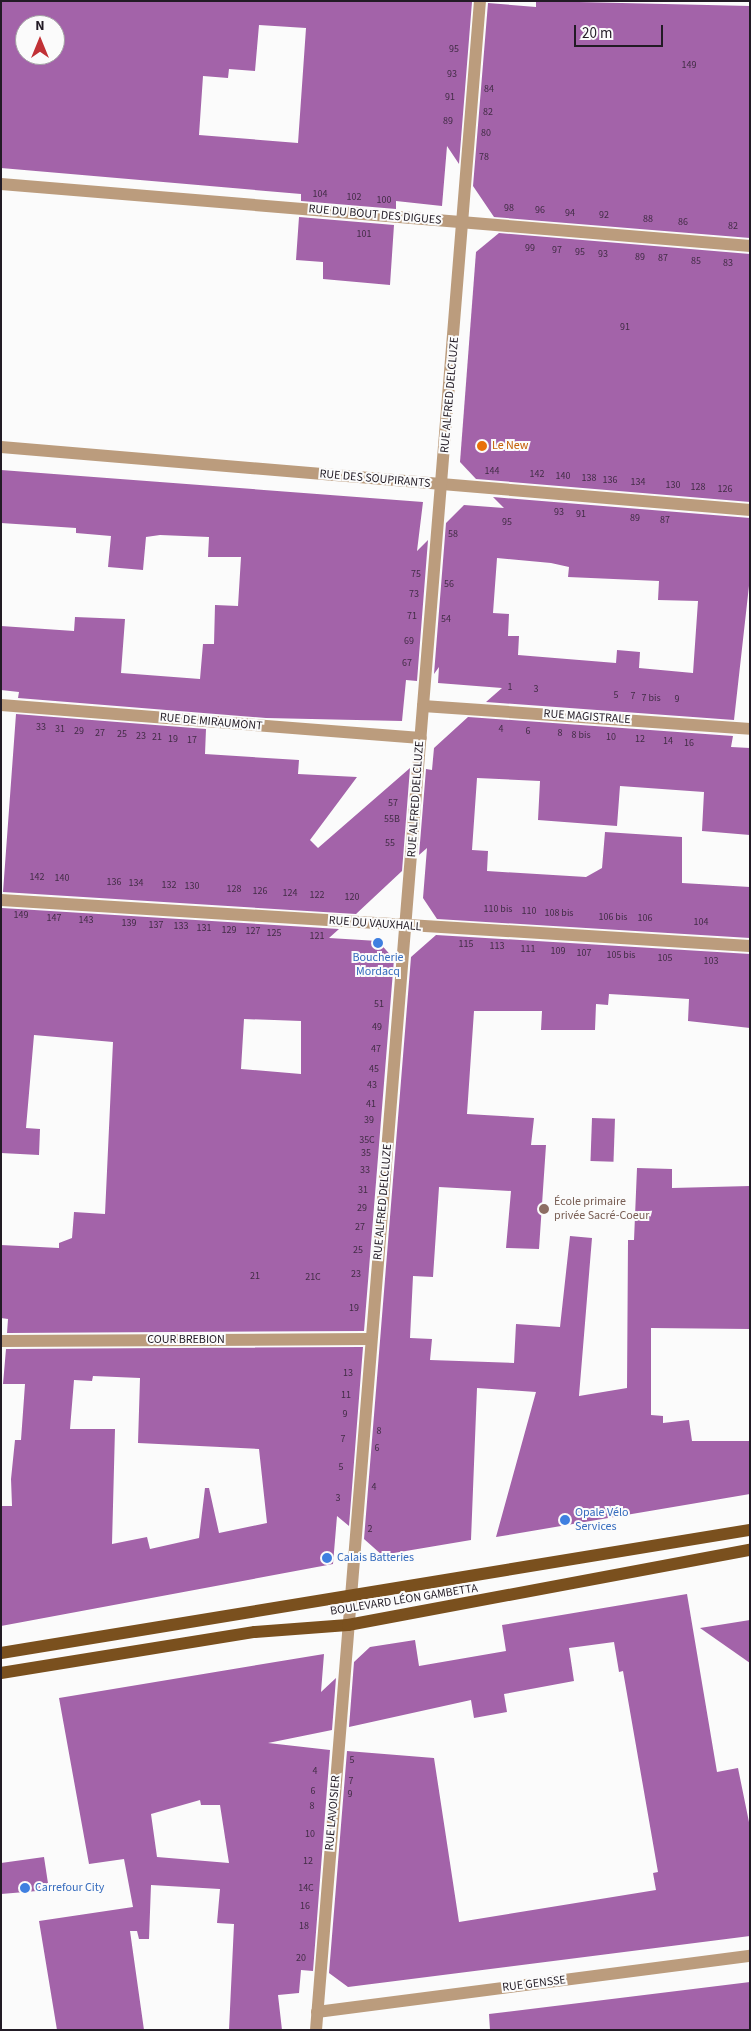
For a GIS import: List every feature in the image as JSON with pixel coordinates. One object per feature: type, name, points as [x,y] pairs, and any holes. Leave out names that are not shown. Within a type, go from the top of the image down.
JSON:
[{"type":"main road","name":"BOULEVARD LÉON GAMBETTA","points":[[1,1653],[750,1530]]},
{"type":"main road","name":"BOULEVARD LÉON GAMBETTA","points":[[1,1673],[255,1632],[348,1625],[750,1550]]},
{"type":"street","name":"RUE ALFRED DELCLUZE","points":[[350,1596],[464,222],[480,1]]},
{"type":"street","name":"RUE DU BOUT DES DIGUES","points":[[1,184],[750,246]]},
{"type":"street","name":"RUE DES SOUPIRANTS","points":[[1,447],[750,510]]},
{"type":"street","name":"RUE DE MIRAUMONT","points":[[1,705],[421,738]]},
{"type":"street","name":"RUE MAGISTRALE","points":[[423,706],[750,729]]},
{"type":"street","name":"RUE DU VAUXHALL","points":[[1,900],[750,946]]},
{"type":"street","name":"COUR BREBION","points":[[1,1341],[371,1339]]},
{"type":"street","name":"RUE LAVOISIER","points":[[316,2030],[350,1596]]},
{"type":"street","name":"RUE GENSSE","points":[[317,2012],[750,1956]]},
{"type":"building","points":[[1,1],[472,2],[459,164],[447,146],[442,206],[396,201],[396,209],[301,201],[301,194],[1,168]],"holes":[[[259,25],[306,28],[298,143],[199,135],[203,76],[228,78],[229,69],[255,71]]]},
{"type":"building","points":[[536,1],[750,6],[750,238],[494,217],[473,186],[488,3],[536,7]]},
{"type":"building","points":[[299,217],[394,225],[390,285],[323,279],[323,262],[296,260]]},
{"type":"building","points":[[499,233],[750,254],[750,502],[476,479],[460,462],[476,252]]},
{"type":"building","points":[[1,470],[423,502],[417,551],[428,540],[417,681],[406,680],[402,721],[266,718],[18,698],[19,692],[1,690],[1,626],[74,631],[75,617],[125,619],[121,673],[200,679],[203,644],[214,644],[215,605],[238,606],[241,557],[208,557],[209,537],[160,535],[146,537],[143,570],[108,567],[111,536],[76,533],[76,528],[1,523]]},
{"type":"building","points":[[493,497],[750,518],[750,577],[734,720],[486,702],[502,688],[438,683],[439,667],[434,674],[446,523],[464,505],[504,508]],"holes":[[[497,558],[551,563],[569,567],[568,577],[659,581],[658,600],[698,601],[693,673],[639,668],[640,652],[617,650],[616,663],[518,655],[519,636],[508,636],[509,614],[493,613]]]},
{"type":"building","points":[[16,714],[206,729],[205,754],[299,760],[298,774],[357,777],[310,840],[318,848],[410,768],[402,871],[356,914],[3,892]]},
{"type":"building","points":[[468,717],[733,736],[731,747],[750,748],[750,835],[702,831],[704,792],[620,786],[617,826],[538,820],[540,781],[477,778],[472,850],[488,851],[487,871],[586,877],[602,868],[605,832],[682,837],[682,883],[750,887],[750,938],[437,919],[423,898],[427,848],[419,855],[426,769],[432,770],[434,748]]},
{"type":"building","points":[[2,908],[339,929],[329,938],[378,941],[394,959],[364,1331],[7,1333],[8,1319],[1,1318],[1,1245],[59,1248],[59,1243],[72,1238],[74,1212],[105,1214],[113,1042],[34,1035],[26,1128],[40,1129],[39,1155],[1,1153]],"holes":[[[244,1019],[301,1021],[301,1074],[241,1069]]]},
{"type":"building","points":[[436,935],[750,954],[750,1028],[688,1021],[689,999],[643,996],[609,994],[608,1005],[596,1004],[595,1030],[541,1030],[542,1011],[474,1011],[467,1114],[534,1118],[531,1145],[546,1145],[539,1249],[506,1248],[511,1191],[439,1187],[433,1277],[413,1276],[410,1338],[432,1339],[430,1360],[514,1363],[516,1324],[560,1327],[570,1236],[592,1238],[579,1396],[627,1388],[628,1240],[634,1240],[637,1168],[672,1169],[672,1188],[750,1186],[750,1329],[651,1328],[651,1415],[663,1416],[663,1423],[689,1420],[692,1441],[750,1441],[750,1494],[496,1537],[536,1392],[477,1388],[471,1540],[382,1555],[364,1539],[411,957]]},
{"type":"building","points":[[592,1118],[615,1119],[613,1162],[590,1161]]},
{"type":"building","points":[[363,1347],[349,1526],[337,1516],[333,1564],[1,1626],[1,1506],[12,1506],[11,1479],[15,1440],[21,1440],[25,1384],[3,1384],[6,1349]],"holes":[[[93,1376],[140,1378],[138,1443],[259,1449],[267,1523],[219,1533],[209,1488],[205,1488],[199,1538],[150,1549],[147,1537],[112,1544],[115,1429],[70,1429],[74,1380],[92,1381]]]},
{"type":"building","points":[[687,1594],[717,1772],[738,1768],[750,1827],[750,1936],[348,1987],[329,1973],[347,1751],[434,1758],[459,1922],[656,1890],[653,1873],[658,1872],[623,1671],[619,1672],[614,1642],[569,1648],[574,1681],[504,1694],[507,1712],[474,1718],[471,1700],[349,1727],[354,1662],[370,1647],[415,1640],[419,1666],[506,1651],[502,1625]]},
{"type":"building","points":[[750,1620],[750,1663],[700,1628]]},
{"type":"building","points":[[324,1654],[321,1692],[336,1678],[332,1730],[268,1743],[330,1750],[313,1971],[301,1970],[299,1993],[278,1995],[282,2030],[229,2030],[234,1924],[217,1923],[220,1889],[151,1885],[149,1939],[139,1939],[137,1931],[130,1931],[144,2030],[57,2030],[39,1921],[133,1907],[124,1859],[89,1864],[59,1698]],"holes":[[[200,1800],[201,1805],[220,1805],[229,1863],[157,1857],[151,1814]]]},
{"type":"building","points":[[44,1857],[49,1890],[1,1894],[1,1863]]},
{"type":"building","points":[[750,1982],[750,2030],[490,2030],[489,2014]]},
{"type":"place","name":"Le New","points":[[482,446]]},
{"type":"place","name":"Boucherie Mordacq","points":[[378,943]]},
{"type":"place","name":"École primaire privée Sacré-Coeur","points":[[544,1209]]},
{"type":"place","name":"Opale Vélo Services","points":[[565,1520]]},
{"type":"place","name":"Calais Batteries","points":[[327,1558]]},
{"type":"place","name":"Carrefour City","points":[[25,1888]]}]
